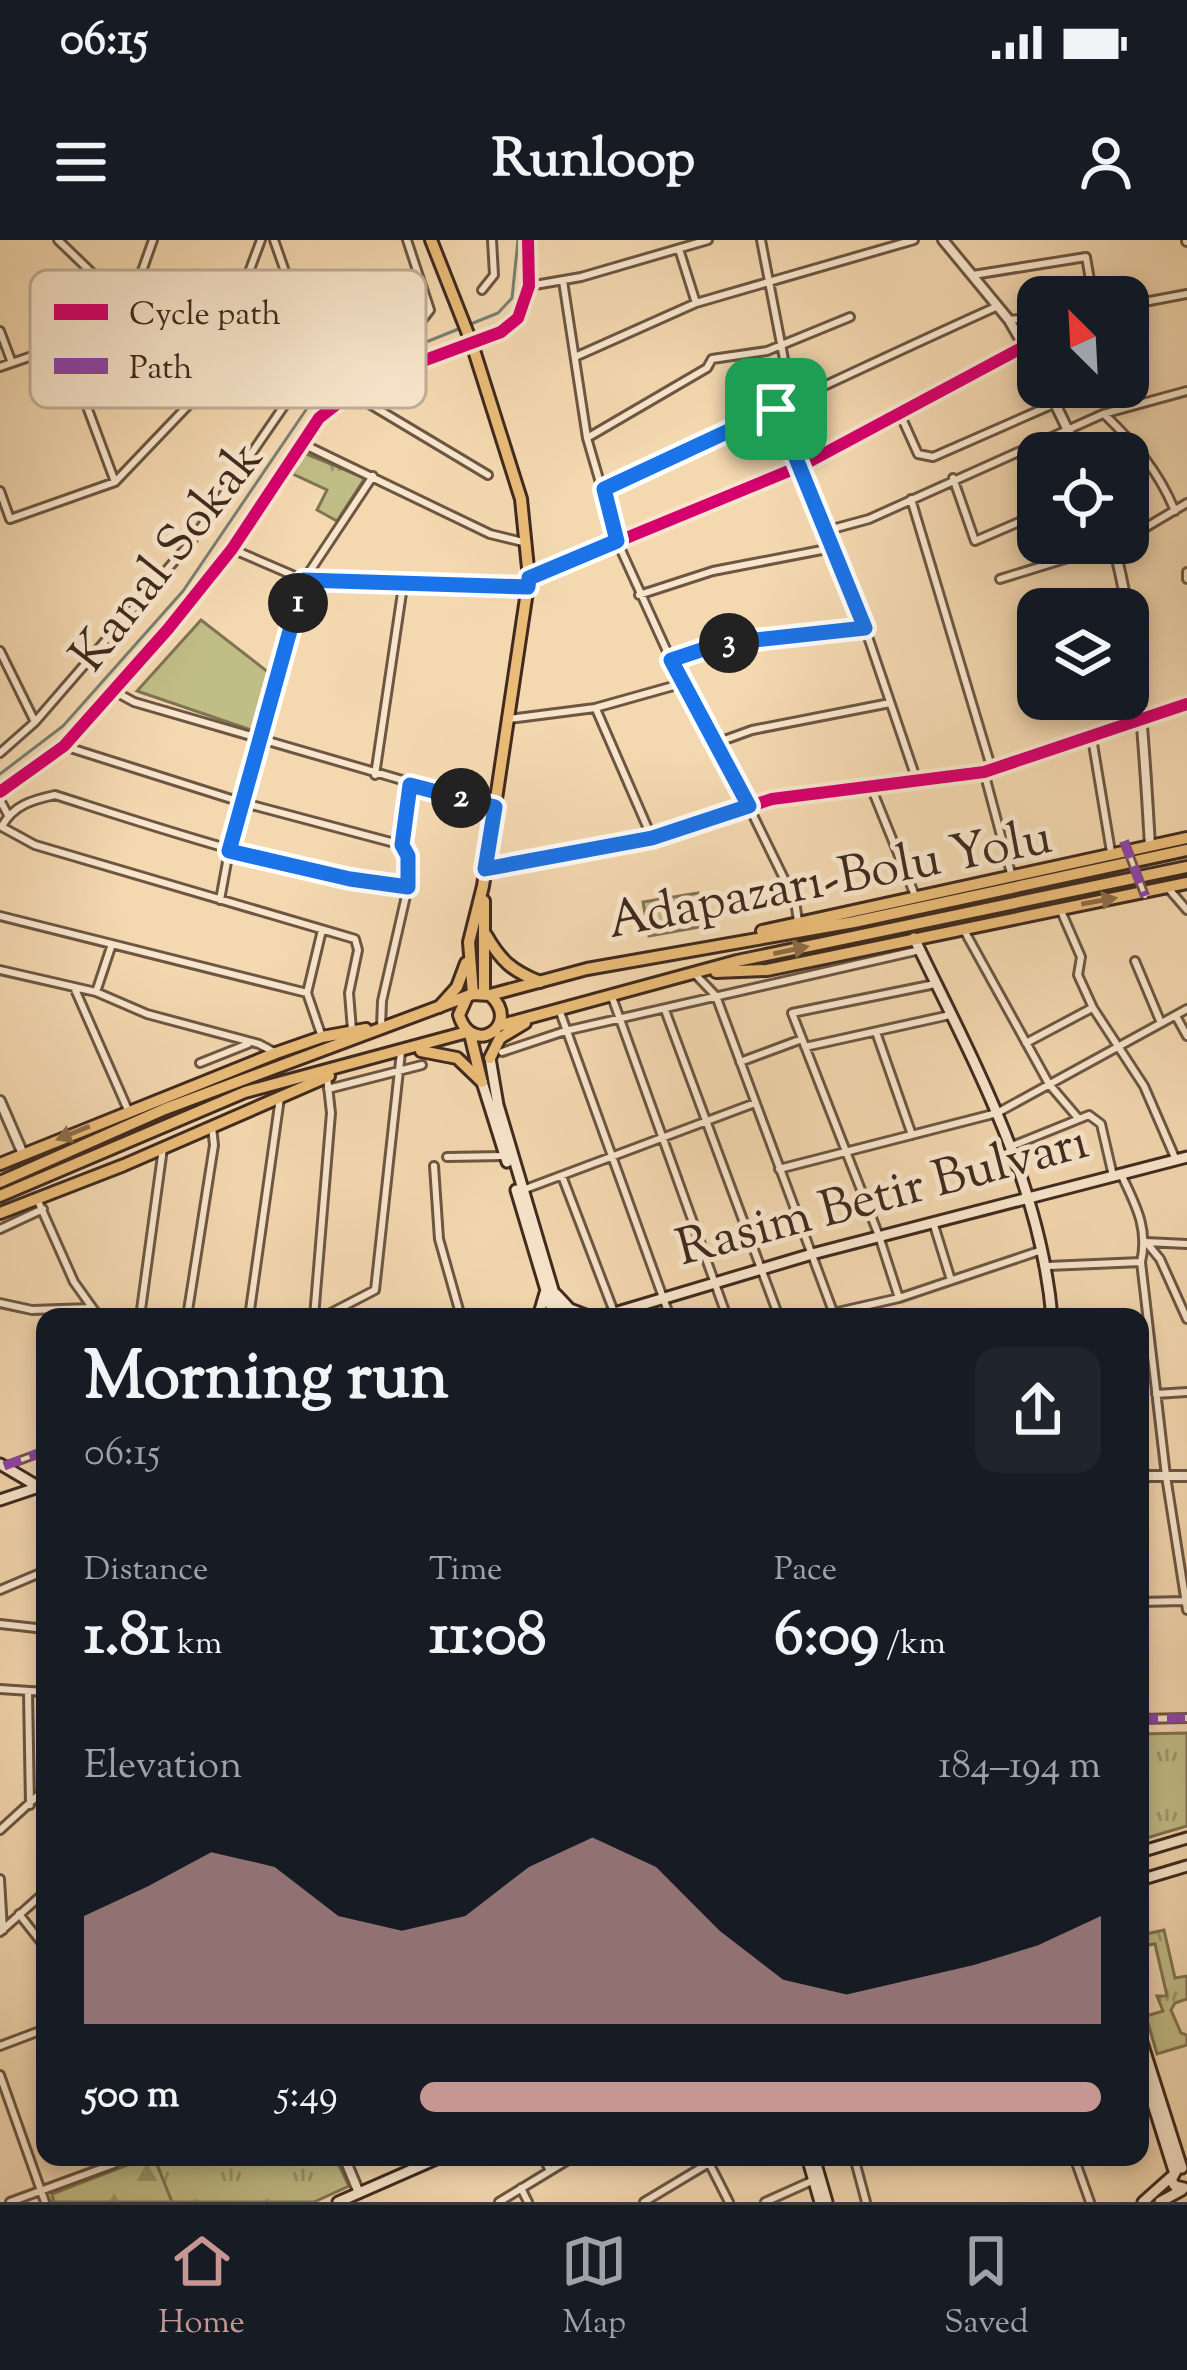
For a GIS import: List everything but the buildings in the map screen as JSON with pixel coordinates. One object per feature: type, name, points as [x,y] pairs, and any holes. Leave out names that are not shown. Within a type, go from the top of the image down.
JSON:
[{"type":"main road","points":[[431,240],[471,341],[521,499],[528,582],[483,886],[458,987],[436,1010]]},
{"type":"main road","points":[[657,955],[1187,838]]},
{"type":"main road","name":"Adapazarı-Bolu Yolu","points":[[0,1183],[165,1109],[479,995],[657,955],[854,922],[1187,850]]},
{"type":"main road","points":[[0,1196],[245,1092],[493,1030],[737,961],[1187,867]]},
{"type":"main road","points":[[695,974],[767,970],[917,944],[963,928],[1187,883]]},
{"type":"main road","points":[[483,886],[485,933],[479,995],[459,1015],[469,1033],[554,1308]]},
{"type":"main road","points":[[485,933],[500,960],[540,982]]},
{"type":"main road","points":[[469,942],[479,995],[502,1012],[493,1030],[496,1055]]},
{"type":"main road","points":[[917,944],[1012,1146],[1048,1266],[1051,1308]]},
{"type":"main road","points":[[508,1154],[490,1070],[500,1038],[532,1019]]},
{"type":"main road","points":[[0,1164],[275,1053],[322,1037],[381,1027]]},
{"type":"main road","points":[[404,1052],[441,1052],[457,1058],[482,1082]]},
{"type":"main road","points":[[0,1213],[39,1203],[280,1098],[328,1083],[360,1063]]},
{"type":"main road","name":"Rasim Betir Bulvarı","points":[[632,1308],[879,1236],[1182,1159]]},
{"type":"main road","points":[[543,1308],[549,1289]]},
{"type":"main road","points":[[549,1289],[569,1308]]},
{"type":"main road","points":[[2,1465],[36,1483]]},
{"type":"main road","points":[[0,1500],[36,1489]]},
{"type":"main road","points":[[1149,1849],[1187,1838]]},
{"type":"main road","points":[[1149,1877],[1187,1866]]},
{"type":"main road","points":[[1149,2067],[1179,2171],[1174,2186],[1186,2188]]},
{"type":"main road","points":[[1149,2088],[1179,2171]]},
{"type":"main road","points":[[338,2202],[421,2166]]},
{"type":"main road","points":[[812,2166],[823,2202]]},
{"type":"main road","points":[[813,2166],[823,2202]]},
{"type":"main road","points":[[1143,2202],[1179,2171]]},
{"type":"main road","points":[[1160,2202],[1186,2188]]},
{"type":"street","points":[[58,240],[89,270]]},
{"type":"street","points":[[142,270],[153,240]]},
{"type":"street","points":[[250,270],[261,240]]},
{"type":"street","points":[[274,240],[284,270]]},
{"type":"street","points":[[407,240],[417,270]]},
{"type":"street","points":[[482,290],[494,275],[493,240]]},
{"type":"street","points":[[528,240],[529,286],[563,281],[708,240]]},
{"type":"street","points":[[761,240],[780,345],[796,396]]},
{"type":"street","points":[[575,357],[696,303],[914,240]]},
{"type":"street","points":[[943,240],[1017,333]]},
{"type":"street","points":[[679,248],[696,303]]},
{"type":"street","points":[[973,275],[1086,257],[1089,276]]},
{"type":"street","points":[[563,281],[587,438],[617,541],[638,595],[795,901],[798,922]]},
{"type":"street","name":"Kanal Sokak","points":[[426,359],[501,332],[518,318],[529,286]]},
{"type":"street","points":[[1149,301],[1187,294]]},
{"type":"street","points":[[604,489],[998,306]]},
{"type":"street","points":[[587,438],[707,368],[712,359],[766,351],[850,317]]},
{"type":"street","points":[[1009,320],[1017,319]]},
{"type":"street","points":[[0,331],[12,363]]},
{"type":"street","points":[[232,549],[304,580],[403,586],[528,582],[800,466],[1017,350]]},
{"type":"street","points":[[0,367],[30,357]]},
{"type":"street","points":[[825,531],[869,518],[1069,427],[1187,391]]},
{"type":"street","points":[[87,408],[115,482]]},
{"type":"street","points":[[0,491],[10,519],[115,482],[184,408]]},
{"type":"street","points":[[0,753],[35,722],[190,543],[283,408]]},
{"type":"street","name":"Kanal Sokak","points":[[0,796],[64,746],[168,629],[232,549],[319,418],[332,408]]},
{"type":"street","points":[[376,408],[488,475]]},
{"type":"street","points":[[900,414],[919,454],[933,457],[1045,408]]},
{"type":"street","points":[[1059,408],[1071,432]]},
{"type":"street","points":[[776,409],[865,628],[917,782]]},
{"type":"street","points":[[1103,414],[1140,449],[1162,479],[1174,512]]},
{"type":"street","points":[[303,444],[490,534],[525,543]]},
{"type":"street","points":[[220,900],[229,851],[304,580],[373,476]]},
{"type":"street","points":[[952,478],[975,542],[1017,523]]},
{"type":"street","points":[[911,499],[988,771],[1012,877]]},
{"type":"street","points":[[1149,526],[1187,503]]},
{"type":"street","points":[[638,595],[713,571],[832,548]]},
{"type":"street","points":[[1000,580],[1051,564]]},
{"type":"street","points":[[375,775],[403,586]]},
{"type":"street","points":[[671,660],[719,644],[865,628]]},
{"type":"street","points":[[0,651],[35,722]]},
{"type":"street","points":[[509,719],[595,708],[684,683]]},
{"type":"street","points":[[113,691],[134,702],[495,807]]},
{"type":"street","points":[[716,743],[752,730],[890,703]]},
{"type":"street","points":[[1149,718],[1187,704]]},
{"type":"street","points":[[595,708],[652,838]]},
{"type":"street","points":[[485,869],[652,838],[772,800],[988,771],[1142,720],[1150,846]]},
{"type":"street","points":[[1092,738],[1112,854]]},
{"type":"street","points":[[64,746],[244,803],[402,845]]},
{"type":"street","points":[[381,1027],[382,1000],[408,887],[408,856],[402,845],[410,785]]},
{"type":"street","points":[[871,787],[916,898]]},
{"type":"street","points":[[352,1030],[355,939],[35,845],[1,828],[8,815],[29,800],[55,795],[229,851],[408,887]]},
{"type":"street","points":[[0,796],[8,815]]},
{"type":"street","points":[[1124,841],[1145,896]]},
{"type":"street","points":[[1168,888],[1187,910]]},
{"type":"street","points":[[1059,908],[1082,957],[1078,975],[1093,1008],[1144,1086],[1182,1159]]},
{"type":"street","points":[[0,916],[307,993]]},
{"type":"street","points":[[963,928],[1049,1084],[1078,1118]]},
{"type":"street","points":[[322,930],[307,993],[322,1037]]},
{"type":"street","points":[[496,1055],[565,1031],[917,944]]},
{"type":"street","points":[[96,992],[111,946]]},
{"type":"street","points":[[1135,961],[1162,1024]]},
{"type":"street","points":[[0,970],[96,992],[147,1014],[252,1042],[275,1053]]},
{"type":"street","points":[[695,974],[716,996],[831,1308]]},
{"type":"street","points":[[899,1298],[792,1013],[935,984]]},
{"type":"street","points":[[73,986],[128,1110]]},
{"type":"street","points":[[612,997],[724,1308]]},
{"type":"street","points":[[1026,1042],[1093,1008]]},
{"type":"street","points":[[779,1169],[997,1113],[1187,1009]]},
{"type":"street","points":[[664,1010],[776,1308]]},
{"type":"street","points":[[560,1012],[666,1308]]},
{"type":"street","points":[[740,1062],[804,1043],[950,1015]]},
{"type":"street","points":[[1176,1016],[1187,1036]]},
{"type":"street","points":[[876,1032],[911,1135]]},
{"type":"street","points":[[200,1063],[252,1042]]},
{"type":"street","points":[[337,1308],[374,1290],[404,1052]]},
{"type":"street","points":[[319,1308],[331,1113],[328,1083],[422,1065]]},
{"type":"street","points":[[250,1308],[280,1098]]},
{"type":"street","points":[[0,1101],[23,1154]]},
{"type":"street","points":[[519,1191],[755,1103]]},
{"type":"street","points":[[1012,1146],[1090,1115],[1101,1124],[1117,1175],[1142,1217],[1146,1308]]},
{"type":"street","points":[[188,1308],[214,1145],[212,1127]]},
{"type":"street","points":[[141,1308],[163,1148]]},
{"type":"street","points":[[447,1157],[508,1154]]},
{"type":"street","points":[[434,1166],[439,1239],[458,1308]]},
{"type":"street","points":[[562,1176],[613,1308]]},
{"type":"street","points":[[0,1229],[39,1203],[74,1282],[91,1308]]},
{"type":"street","points":[[932,1222],[951,1280]]},
{"type":"street","points":[[1146,1241],[1187,1244]]},
{"type":"street","points":[[1146,1241],[1160,1259],[1187,1319]]},
{"type":"street","points":[[861,1308],[1044,1250]]},
{"type":"street","points":[[1048,1266],[1141,1262]]},
{"type":"street","points":[[0,1303],[36,1310]]},
{"type":"street","points":[[1149,1337],[1186,1604],[1149,1602]]},
{"type":"street","points":[[1156,1394],[1187,1392]]},
{"type":"street","points":[[2,1465],[36,1454]]},
{"type":"street","points":[[1149,1476],[1187,1476]]},
{"type":"street","points":[[0,1590],[36,1575]]},
{"type":"street","points":[[0,1624],[36,1629]]},
{"type":"street","points":[[0,1689],[36,1691]]},
{"type":"street","points":[[28,1690],[30,1804]]},
{"type":"street","points":[[1149,1719],[1187,1718]]},
{"type":"street","points":[[29,1768],[36,1769]]},
{"type":"street","points":[[0,1830],[36,1798]]},
{"type":"street","points":[[0,1880],[2,1931]]},
{"type":"street","points":[[2,1931],[36,1900]]},
{"type":"street","points":[[19,1914],[36,1936]]},
{"type":"street","points":[[0,2046],[36,2032]]},
{"type":"street","points":[[0,2075],[45,2202]]},
{"type":"street","points":[[10,2202],[109,2166]]},
{"type":"street","points":[[346,2166],[354,2197]]},
{"type":"street","points":[[548,2166],[550,2171]]},
{"type":"street","points":[[499,2202],[558,2166]]},
{"type":"street","points":[[645,2202],[699,2166]]},
{"type":"street","points":[[711,2166],[729,2202]]},
{"type":"street","points":[[856,2166],[866,2202]]},
{"type":"street","points":[[1077,2166],[1090,2202]]},
{"type":"street","points":[[766,2202],[814,2180]]},
{"type":"street","points":[[521,2188],[528,2202]]},
{"type":"green space","points":[[304,453],[365,478],[337,521],[317,510],[327,490],[293,474]]},
{"type":"green space","points":[[201,620],[268,672],[254,731],[137,691]]},
{"type":"green space","points":[[698,893],[705,926],[649,936],[643,902]]},
{"type":"green space","points":[[1187,1733],[1187,1826],[1149,1837],[1149,1734]]},
{"type":"green space","points":[[1164,1930],[1175,1978],[1187,1976],[1187,1999],[1171,2010],[1181,2033],[1187,2035],[1187,2045],[1157,2054],[1149,2015],[1163,2011],[1157,1996],[1167,1996],[1149,1933]]},
{"type":"green space","points":[[114,2166],[339,2166],[349,2186],[314,2202],[49,2202],[46,2192]]},
{"type":"green space","points":[[125,2166],[158,2166],[172,2202],[54,2202],[52,2194]]},
{"type":"waterway","points":[[426,342],[498,313],[512,298],[518,240]]},
{"type":"waterway","points":[[0,774],[63,726],[183,591],[307,408]]},
{"type":"marked path","points":[[1124,841],[1145,896]]},
{"type":"marked path","points":[[4,1466],[36,1454]]},
{"type":"marked path","points":[[1149,1719],[1187,1718]]},
{"type":"cycle path","points":[[426,360],[501,332],[518,318],[529,286],[528,240]]},
{"type":"cycle path","points":[[529,578],[801,466],[1017,350]]},
{"type":"cycle path","points":[[0,792],[64,746],[168,629],[232,549],[319,418],[332,408]]},
{"type":"cycle path","points":[[485,869],[652,838],[772,799],[984,772],[1187,704]]},
{"type":"route","points":[[776,409],[865,628],[719,644],[671,660],[749,806],[652,838],[485,869],[495,807],[410,785],[402,845],[408,856],[408,887],[229,851],[304,580],[528,587],[529,578],[617,541],[604,489],[776,409]]}]
